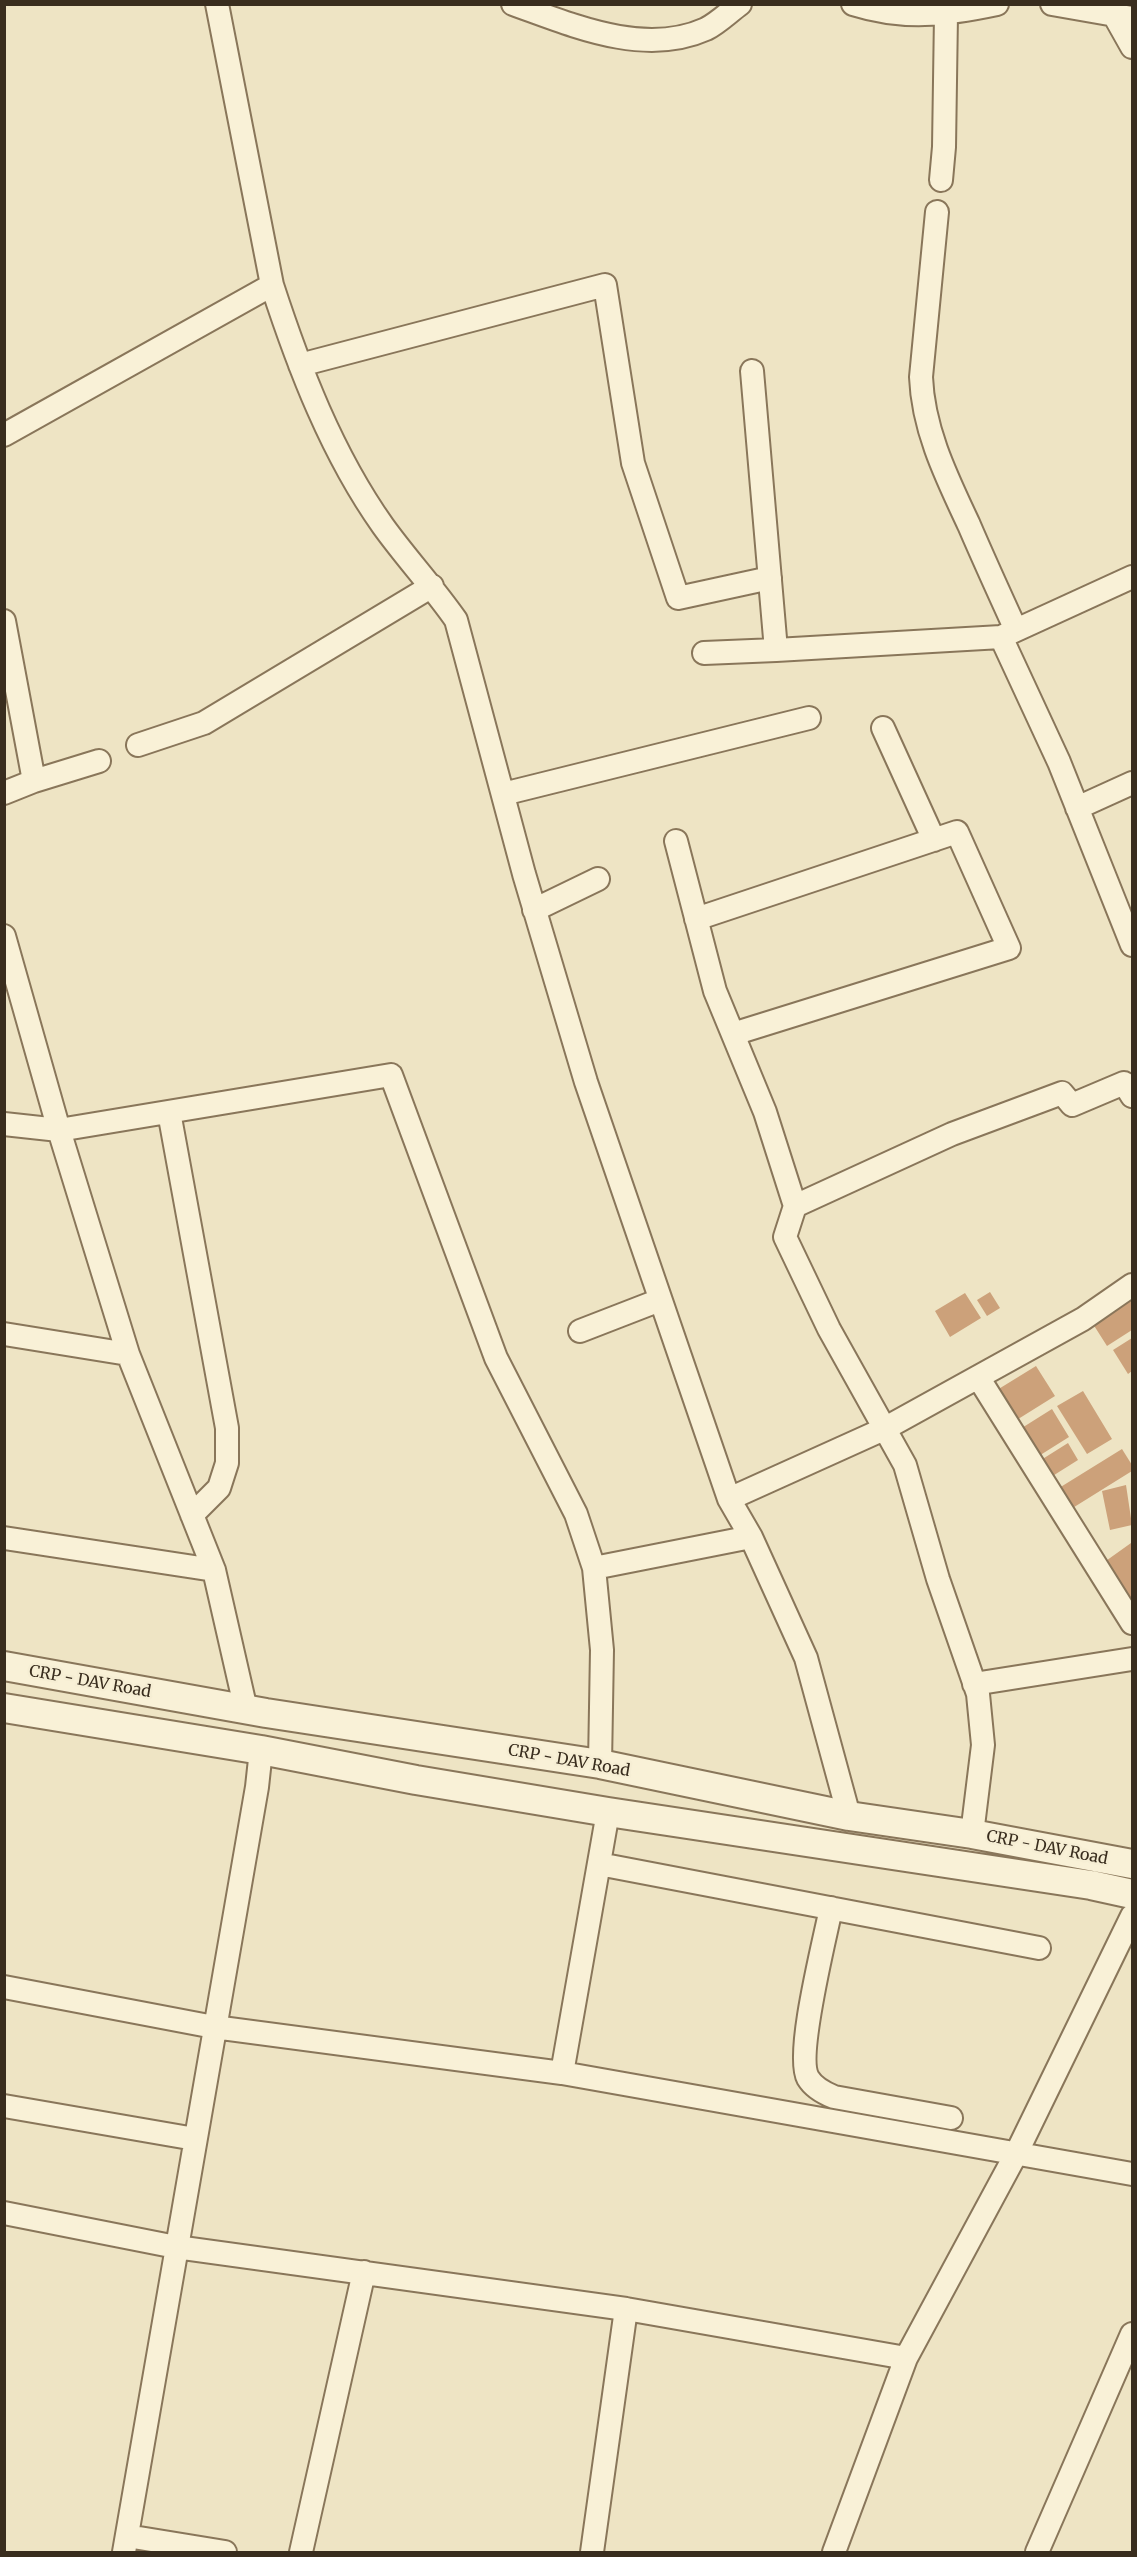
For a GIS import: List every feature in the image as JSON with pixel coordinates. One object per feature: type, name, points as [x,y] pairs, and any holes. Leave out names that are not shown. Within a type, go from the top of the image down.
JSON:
[{"type":"street","points":[[217,4],[272,285],[300,365],[344,461],[383,526],[432,585],[456,620],[534,910],[586,1082],[729,1499],[752,1537],[806,1658],[849,1816]]},
{"type":"street","points":[[513,4],[595,31],[639,40],[666,40],[707,29],[740,4]]},
{"type":"street","points":[[859,5],[903,15],[946,15],[996,4]]},
{"type":"street","points":[[1052,4],[1123,17],[1132,47]]},
{"type":"street","points":[[941,180],[944,147],[946,15]]},
{"type":"street","points":[[938,212],[921,377],[922,403],[929,430],[1132,945]]},
{"type":"street","points":[[4,435],[272,285]]},
{"type":"street","points":[[300,365],[605,285],[633,463],[678,598],[770,578]]},
{"type":"street","points":[[752,371],[776,650]]},
{"type":"street","points":[[704,653],[907,645],[1009,634],[1132,577]]},
{"type":"street","points":[[138,745],[204,723],[432,585]]},
{"type":"street","points":[[4,621],[34,781]]},
{"type":"street","points":[[503,794],[809,718]]},
{"type":"street","points":[[883,728],[934,840]]},
{"type":"street","points":[[4,793],[99,761]]},
{"type":"street","points":[[1077,808],[1132,783]]},
{"type":"street","points":[[696,919],[957,832],[1009,948],[733,1034]]},
{"type":"street","points":[[676,841],[715,990],[765,1112],[795,1206],[785,1238],[829,1329],[905,1465],[938,1579],[978,1694],[983,1745],[972,1834]]},
{"type":"street","points":[[534,910],[598,879]]},
{"type":"street","points":[[4,936],[59,1130],[128,1354],[214,1570],[246,1710]]},
{"type":"street","points":[[4,1124],[59,1130],[391,1075],[496,1358],[576,1514],[594,1568],[602,1650],[600,1764]]},
{"type":"street","points":[[795,1206],[952,1134],[1062,1093],[1072,1105],[1124,1083],[1132,1096]]},
{"type":"street","points":[[169,1112],[227,1428],[227,1463],[219,1488],[192,1515]]},
{"type":"street","points":[[729,1499],[884,1428],[1083,1319],[1132,1286]]},
{"type":"street","points":[[580,1331],[660,1300]]},
{"type":"street","points":[[4,1334],[128,1354]]},
{"type":"street","points":[[978,1377],[1132,1623]]},
{"type":"street","points":[[594,1568],[752,1537]]},
{"type":"street","points":[[4,1538],[214,1570]]},
{"type":"street","points":[[974,1684],[1132,1659]]},
{"type":"street","name":"CRP - DAV Road","points":[[4,1666],[246,1710],[600,1764],[849,1816],[972,1834],[1132,1864]]},
{"type":"street","name":"CRP - DAV Road","points":[[4,1708],[261,1750],[451,1786],[608,1812],[1091,1884],[1132,1894]]},
{"type":"street","points":[[451,1786],[461,1743]]},
{"type":"street","points":[[225,2553],[126,2545],[257,1787],[261,1750]]},
{"type":"street","points":[[562,2073],[608,1812]]},
{"type":"street","points":[[598,1864],[1039,1948]]},
{"type":"street","points":[[831,1908],[803,2049],[808,2078],[820,2091],[834,2097],[951,2118]]},
{"type":"street","points":[[834,2553],[906,2358],[1016,2154],[1132,1916]]},
{"type":"street","points":[[4,1987],[214,2027],[562,2073],[1132,2174]]},
{"type":"street","points":[[4,2106],[195,2139]]},
{"type":"street","points":[[4,2213],[177,2247],[626,2310],[906,2358]]},
{"type":"street","points":[[301,2553],[364,2272]]},
{"type":"street","points":[[592,2553],[626,2310]]},
{"type":"street","points":[[1037,2553],[1132,2334]]},
{"type":"building","points":[[990,1292],[1000,1308],[987,1316],[977,1300]]},
{"type":"building","points":[[965,1293],[981,1318],[950,1337],[935,1311]]},
{"type":"building","points":[[1132,1300],[1132,1330],[1107,1346],[1093,1324]]},
{"type":"building","points":[[1132,1338],[1132,1371],[1128,1374],[1113,1350]]},
{"type":"building","points":[[1036,1366],[1055,1396],[1015,1421],[997,1390]]},
{"type":"building","points":[[1083,1391],[1112,1439],[1087,1454],[1057,1406]]},
{"type":"building","points":[[1052,1409],[1069,1437],[1034,1459],[1017,1431]]},
{"type":"building","points":[[1068,1443],[1078,1460],[1051,1477],[1041,1460]]},
{"type":"building","points":[[1122,1449],[1132,1465],[1132,1471],[1071,1509],[1059,1488]]},
{"type":"building","points":[[1126,1485],[1132,1525],[1110,1530],[1102,1491]]},
{"type":"building","points":[[1131,1543],[1132,1545],[1132,1604],[1103,1563]]}]
